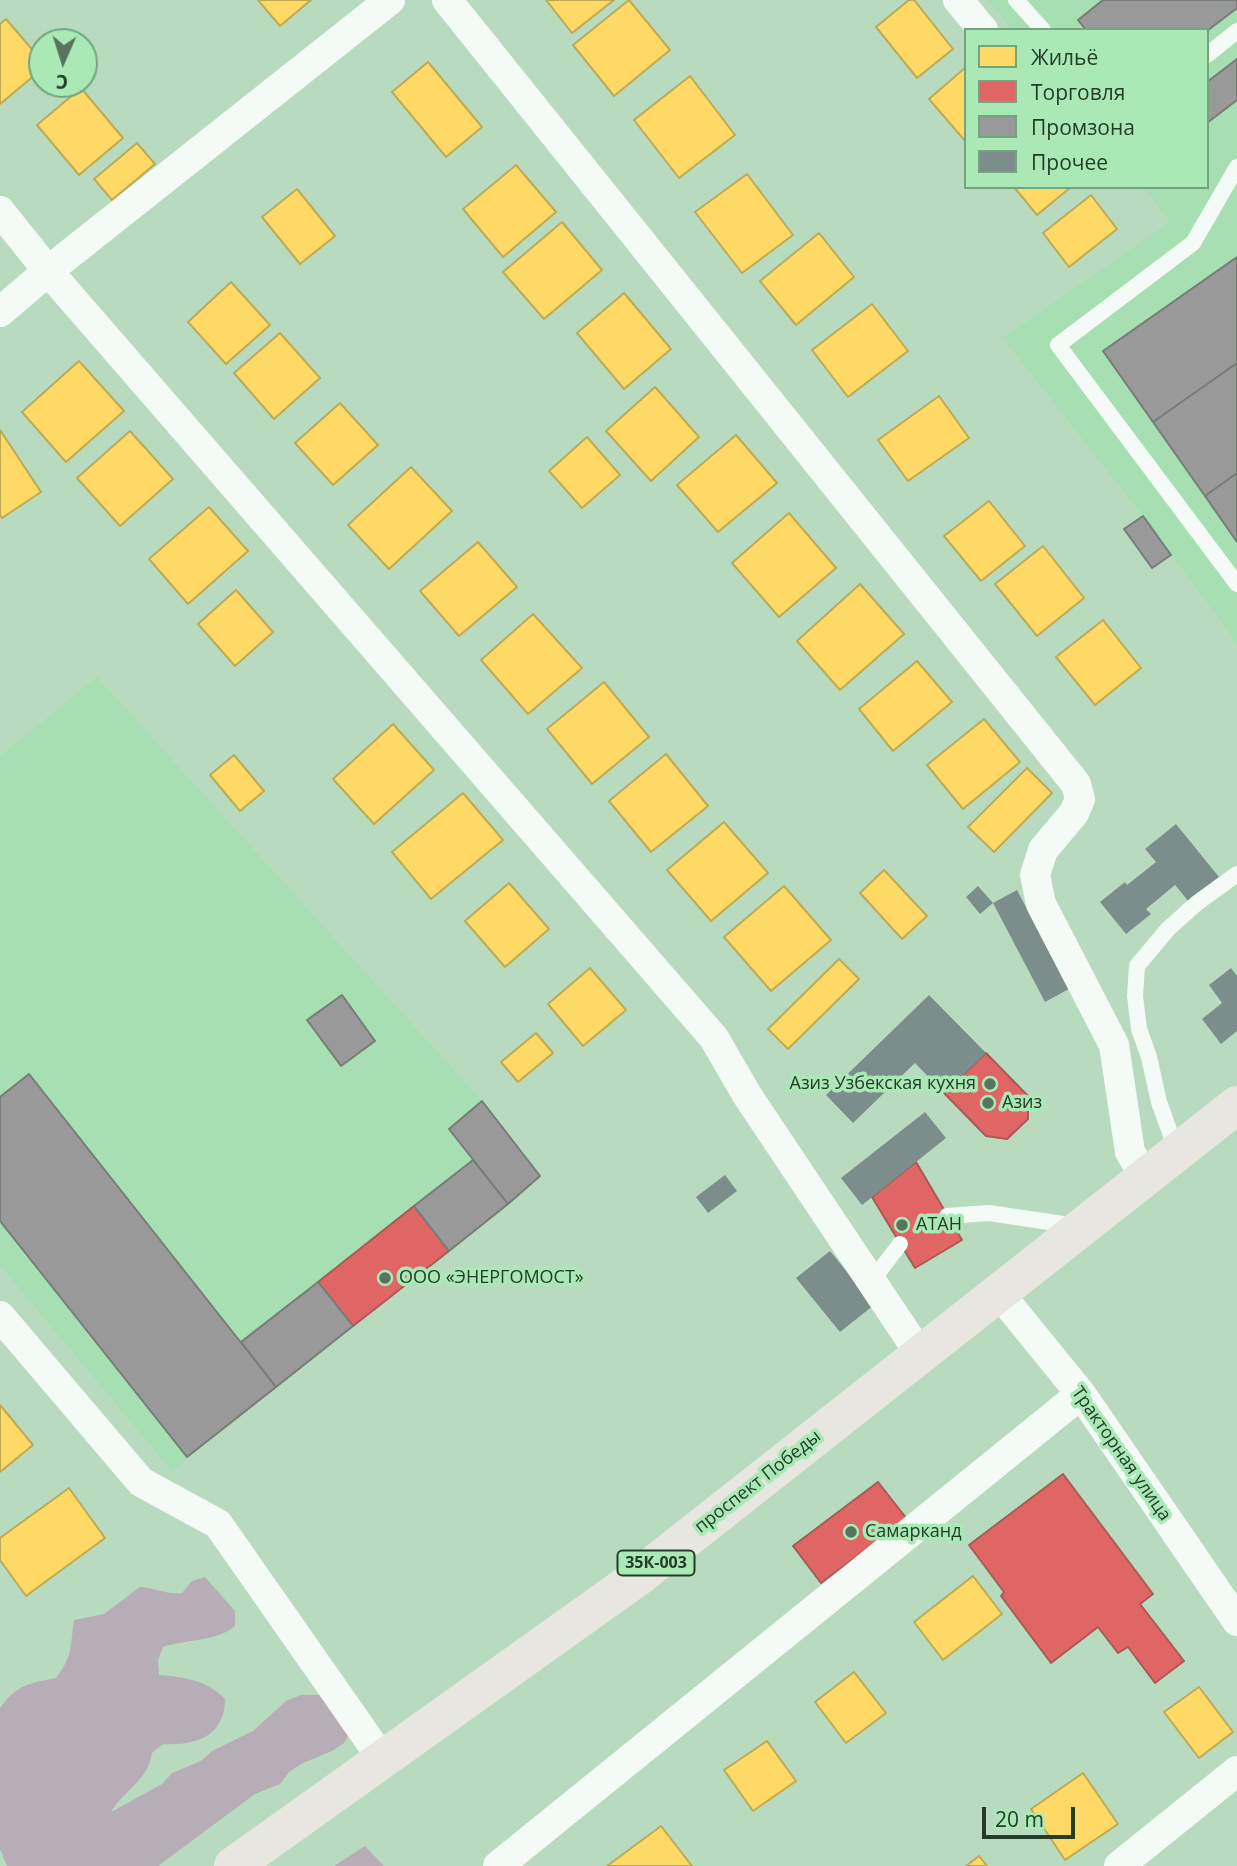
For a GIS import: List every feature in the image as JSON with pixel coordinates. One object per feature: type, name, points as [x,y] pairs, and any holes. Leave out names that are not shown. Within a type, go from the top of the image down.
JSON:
[{"type":"main road","name":"проспект Победы","points":[[233,1866],[638,1577],[1237,1105]]},
{"type":"street","points":[[0,312],[390,0]]},
{"type":"street","points":[[447,0],[1076,784],[1080,799],[1074,813],[1043,850],[1035,875],[1041,904],[1114,1045],[1130,1152],[1145,1177]]},
{"type":"street","points":[[958,0],[981,28]]},
{"type":"street","points":[[0,211],[48,271],[713,1038],[747,1095],[920,1354]]},
{"type":"street","name":"Тракторная улица","points":[[999,1292],[1081,1394],[1237,1621]]},
{"type":"street","points":[[0,1317],[141,1482],[218,1524],[383,1760]]},
{"type":"street","points":[[498,1866],[1081,1394]]},
{"type":"street","points":[[1119,1866],[1237,1771]]},
{"type":"lane","points":[[1016,0],[1041,28]]},
{"type":"lane","points":[[1209,53],[1237,31]]},
{"type":"lane","points":[[1237,167],[1193,243],[1058,345],[1237,584]]},
{"type":"lane","points":[[1177,1152],[1159,1102],[1149,1056],[1139,1029],[1135,996],[1137,966],[1168,929],[1197,903],[1237,874]]},
{"type":"lane","points":[[947,1216],[989,1213],[1082,1226]]},
{"type":"lane","points":[[871,1282],[900,1244]]},
{"type":"shaded area","points":[[988,0],[1237,0],[1237,643],[1143,516],[1003,338],[1170,222],[1145,189],[1209,189],[1209,28],[1011,28]]},
{"type":"shaded area","points":[[97,677],[482,1101],[540,1176],[172,1471],[0,1265],[0,756]]},
{"type":"shaded area","points":[[205,1577],[235,1611],[235,1626],[210,1638],[163,1647],[158,1660],[159,1675],[195,1681],[218,1693],[225,1699],[220,1722],[206,1736],[187,1743],[163,1744],[152,1753],[141,1778],[111,1812],[162,1784],[172,1773],[201,1761],[212,1751],[253,1731],[286,1701],[301,1695],[331,1695],[351,1730],[344,1743],[303,1763],[289,1772],[280,1784],[255,1794],[158,1866],[7,1866],[0,1849],[0,1708],[12,1694],[24,1686],[56,1678],[68,1657],[74,1620],[104,1614],[140,1587],[182,1593],[192,1581]]},
{"type":"shaded area","points":[[365,1846],[384,1866],[334,1866]]},
{"type":"building: Жильё","points":[[258,0],[311,0],[280,26]]},
{"type":"building: Жильё","points":[[546,0],[614,0],[572,33]]},
{"type":"building: Жильё","points":[[629,0],[670,50],[614,96],[573,45]]},
{"type":"building: Жильё","points":[[909,0],[914,0],[953,49],[917,78],[876,27]]},
{"type":"building: Жильё","points":[[6,19],[28,45],[28,81],[0,104],[0,24]]},
{"type":"building: Жильё","points":[[428,62],[482,127],[446,157],[392,92]]},
{"type":"building: Жильё","points":[[964,69],[964,140],[929,99]]},
{"type":"building: Жильё","points":[[690,76],[735,135],[679,178],[634,120]]},
{"type":"building: Жильё","points":[[69,98],[89,98],[123,138],[79,175],[37,125]]},
{"type":"building: Жильё","points":[[137,143],[155,164],[112,200],[94,179]]},
{"type":"building: Жильё","points":[[516,165],[556,212],[503,257],[463,209]]},
{"type":"building: Жильё","points":[[747,174],[793,235],[742,273],[695,212]]},
{"type":"building: Жильё","points":[[297,189],[335,236],[300,264],[262,217]]},
{"type":"building: Жильё","points":[[1016,189],[1069,189],[1037,215]]},
{"type":"building: Жильё","points":[[1091,195],[1117,229],[1069,267],[1043,233]]},
{"type":"building: Жильё","points":[[562,222],[602,270],[544,319],[503,272]]},
{"type":"building: Жильё","points":[[819,233],[854,277],[796,325],[760,281]]},
{"type":"building: Жильё","points":[[231,282],[270,325],[226,364],[188,322]]},
{"type":"building: Жильё","points":[[624,293],[671,349],[624,389],[577,333]]},
{"type":"building: Жильё","points":[[872,304],[908,351],[848,397],[812,350]]},
{"type":"building: Жильё","points":[[280,333],[320,378],[274,419],[234,373]]},
{"type":"building: Жильё","points":[[79,361],[124,411],[66,462],[22,412]]},
{"type":"building: Жильё","points":[[655,387],[699,437],[651,481],[606,431]]},
{"type":"building: Жильё","points":[[939,396],[969,438],[908,481],[878,440]]},
{"type":"building: Жильё","points":[[340,403],[378,445],[333,485],[295,443]]},
{"type":"building: Жильё","points":[[0,430],[41,492],[2,518],[0,515]]},
{"type":"building: Жильё","points":[[130,431],[173,479],[120,526],[77,478]]},
{"type":"building: Жильё","points":[[736,435],[777,483],[718,532],[677,485]]},
{"type":"building: Жильё","points":[[587,437],[620,475],[582,508],[549,471]]},
{"type":"building: Жильё","points":[[411,467],[452,511],[389,569],[348,525]]},
{"type":"building: Жильё","points":[[989,501],[1025,546],[981,581],[944,536]]},
{"type":"building: Жильё","points":[[209,507],[248,551],[188,604],[149,559]]},
{"type":"building: Жильё","points":[[789,513],[836,568],[779,617],[732,563]]},
{"type":"building: Жильё","points":[[478,542],[517,587],[459,636],[420,591]]},
{"type":"building: Жильё","points":[[1043,546],[1084,598],[1037,636],[995,584]]},
{"type":"building: Жильё","points":[[860,584],[904,634],[840,690],[797,641]]},
{"type":"building: Жильё","points":[[236,590],[273,632],[235,666],[198,624]]},
{"type":"building: Жильё","points":[[533,614],[582,668],[528,714],[481,660]]},
{"type":"building: Жильё","points":[[1103,620],[1141,668],[1095,705],[1056,657]]},
{"type":"building: Жильё","points":[[917,661],[952,702],[893,751],[859,709]]},
{"type":"building: Жильё","points":[[604,682],[649,737],[592,784],[547,729]]},
{"type":"building: Жильё","points":[[984,719],[1020,762],[963,809],[927,765]]},
{"type":"building: Жильё","points":[[393,724],[434,770],[374,824],[333,779]]},
{"type":"building: Жильё","points":[[666,754],[708,806],[651,852],[609,801]]},
{"type":"building: Жильё","points":[[234,755],[264,791],[240,811],[210,775]]},
{"type":"building: Жильё","points":[[1027,768],[1052,793],[994,852],[968,827]]},
{"type":"building: Жильё","points":[[463,793],[503,840],[431,899],[392,852]]},
{"type":"building: Жильё","points":[[724,822],[768,873],[711,921],[667,870]]},
{"type":"building: Жильё","points":[[884,870],[927,916],[902,939],[860,893]]},
{"type":"building: Жильё","points":[[509,883],[549,929],[505,967],[465,921]]},
{"type":"building: Жильё","points":[[784,886],[831,940],[771,991],[724,937]]},
{"type":"building: Жильё","points":[[839,959],[859,979],[788,1049],[768,1029]]},
{"type":"building: Жильё","points":[[590,968],[626,1010],[583,1046],[548,1004]]},
{"type":"building: Жильё","points":[[536,1033],[553,1053],[518,1082],[501,1062]]},
{"type":"building: Жильё","points":[[0,1405],[33,1445],[0,1472]]},
{"type":"building: Жильё","points":[[69,1488],[105,1538],[26,1596],[0,1560],[0,1538]]},
{"type":"building: Жильё","points":[[973,1576],[1002,1614],[943,1660],[914,1622]]},
{"type":"building: Жильё","points":[[854,1672],[886,1713],[846,1743],[815,1702]]},
{"type":"building: Жильё","points":[[1199,1687],[1233,1732],[1199,1758],[1164,1712]]},
{"type":"building: Жильё","points":[[767,1741],[796,1781],[753,1811],[724,1770]]},
{"type":"building: Жильё","points":[[1083,1773],[1118,1824],[1065,1860],[1031,1809]]},
{"type":"building: Жильё","points":[[661,1826],[692,1866],[607,1866]]},
{"type":"building: Жильё","points":[[979,1856],[987,1866],[966,1866]]},
{"type":"building: Торговля","points":[[986,1053],[1028,1096],[1028,1119],[1007,1139],[986,1136],[944,1093]]},
{"type":"building: Торговля","points":[[916,1162],[962,1240],[915,1268],[872,1197]]},
{"type":"building: Торговля","points":[[414,1206],[449,1251],[353,1326],[318,1282]]},
{"type":"building: Торговля","points":[[1063,1474],[1153,1594],[1140,1604],[1184,1661],[1155,1683],[1128,1647],[1118,1653],[1098,1627],[1051,1663],[1001,1596],[1004,1592],[969,1545]]},
{"type":"building: Торговля","points":[[878,1482],[907,1519],[821,1583],[793,1546]]},
{"type":"building: Промзона","points":[[1103,0],[1237,0],[1237,8],[1209,29],[1084,28],[1078,20]]},
{"type":"building: Промзона","points":[[1237,59],[1237,100],[1209,121],[1209,80]]},
{"type":"building: Промзона","points":[[1237,257],[1237,363],[1153,422],[1103,351]]},
{"type":"building: Промзона","points":[[1237,363],[1237,473],[1205,496],[1153,422]]},
{"type":"building: Промзона","points":[[1237,473],[1237,542],[1205,496]]},
{"type":"building: Промзона","points":[[1143,516],[1171,555],[1152,568],[1124,529]]},
{"type":"building: Промзона","points":[[342,995],[375,1041],[341,1066],[307,1020]]},
{"type":"building: Промзона","points":[[29,1074],[276,1387],[187,1457],[0,1221],[0,1097]]},
{"type":"building: Промзона","points":[[482,1101],[540,1176],[508,1204],[449,1129]]},
{"type":"building: Промзона","points":[[473,1160],[508,1204],[449,1251],[414,1206]]},
{"type":"building: Промзона","points":[[318,1282],[353,1326],[276,1387],[241,1342]]},
{"type":"building: Прочее","points":[[1176,824],[1219,877],[1189,902],[1175,885],[1146,909],[1151,914],[1126,934],[1100,902],[1156,862],[1145,849]]},
{"type":"building: Прочее","points":[[978,886],[993,903],[980,914],[966,897]]},
{"type":"building: Прочее","points":[[1017,890],[1069,989],[1045,1002],[993,903]]},
{"type":"building: Прочее","points":[[1231,968],[1237,976],[1237,1031],[1221,1044],[1202,1019],[1222,1003],[1209,985]]},
{"type":"building: Прочее","points":[[929,995],[986,1053],[944,1093],[915,1063],[853,1123],[826,1095]]},
{"type":"building: Прочее","points":[[925,1112],[946,1138],[862,1205],[841,1178]]},
{"type":"building: Прочее","points":[[725,1175],[737,1191],[708,1213],[696,1197]]},
{"type":"building: Прочее","points":[[830,1251],[874,1305],[840,1332],[796,1278]]},
{"type":"place","name":"Азиз Узбекская кухня","points":[[990,1084]]},
{"type":"place","name":"Азиз","points":[[988,1103]]},
{"type":"place","name":"АТАН","points":[[902,1225]]},
{"type":"place","name":"ООО «ЭНЕРГОМОСТ»","points":[[385,1278]]},
{"type":"place","name":"Самарканд","points":[[851,1532]]}]
